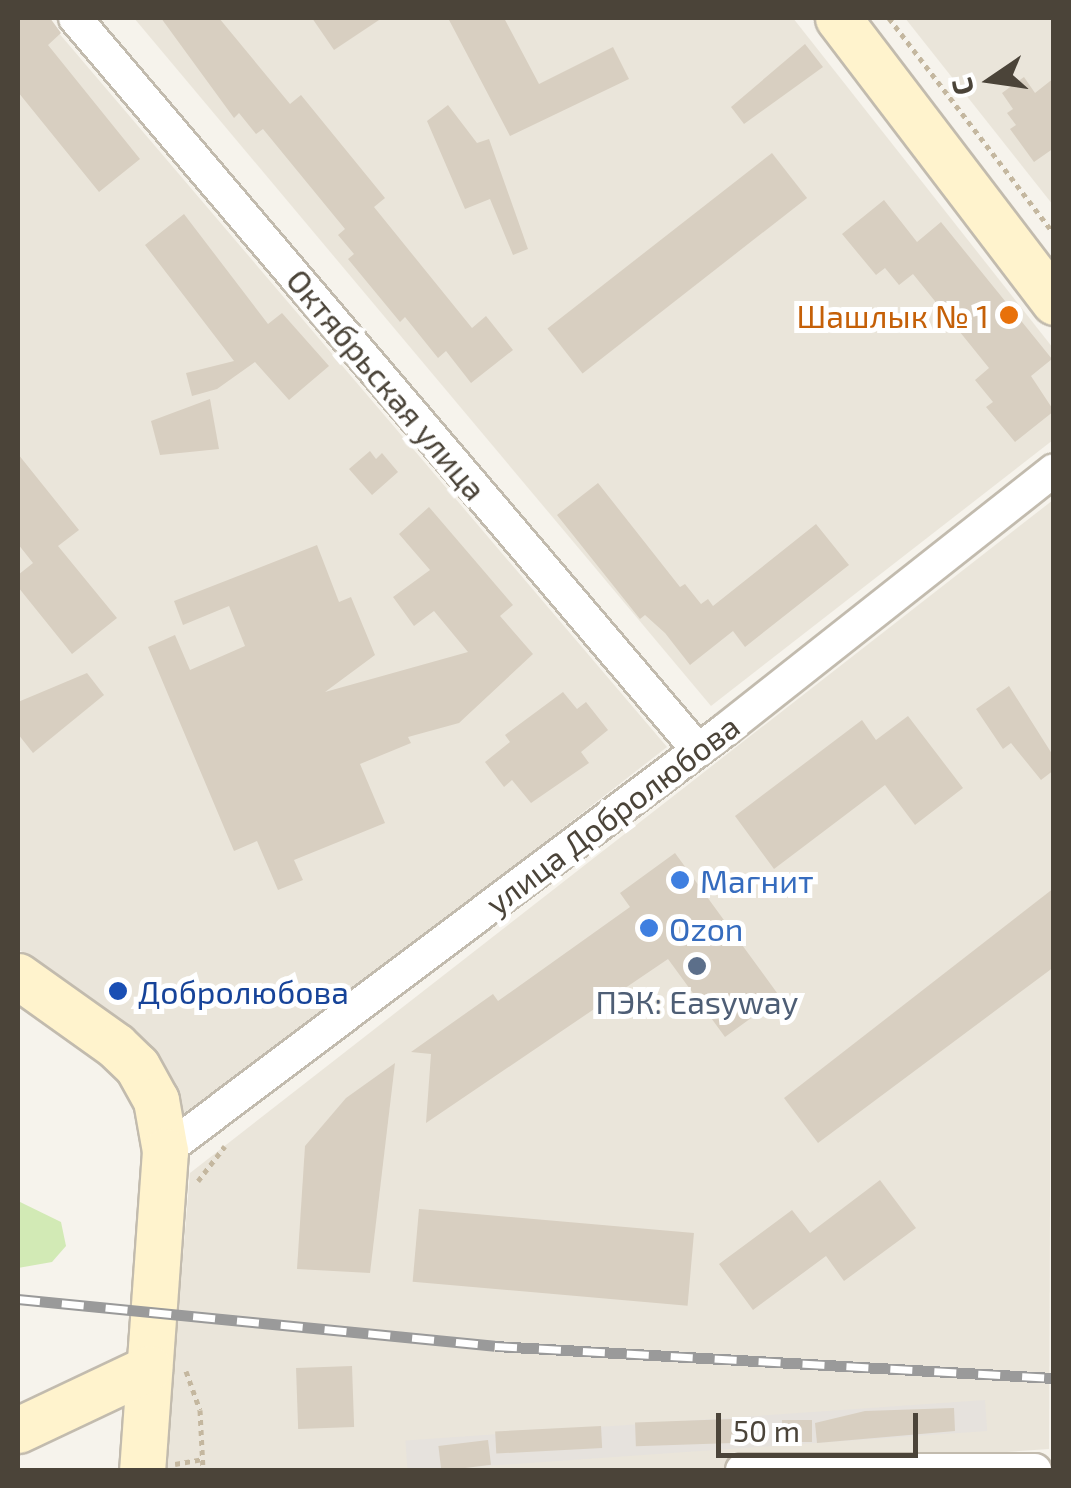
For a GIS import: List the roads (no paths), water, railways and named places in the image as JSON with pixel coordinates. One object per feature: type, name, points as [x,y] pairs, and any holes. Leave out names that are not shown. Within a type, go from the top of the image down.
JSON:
[{"type":"street","name":"Октябрьская улица","points":[[74,18],[698,750]]},
{"type":"street","points":[[838,18],[1054,302]]},
{"type":"street","name":"улица Добролюбова","points":[[165,1152],[698,750],[1054,470]]},
{"type":"street","points":[[18,976],[137,1066],[156,1100],[165,1152],[167,1360],[142,1470]]},
{"type":"street","points":[[18,1430],[167,1360]]},
{"type":"street","points":[[742,1470],[1035,1470]]},
{"type":"railway","points":[[18,1299],[495,1346],[1054,1378]]},
{"type":"place","name":"Шашлык № 1","points":[[1009,315]]},
{"type":"place","name":"Магнит","points":[[680,880]]},
{"type":"place","name":"Ozon","points":[[649,928]]},
{"type":"place","name":"ПЭК: Easyway","points":[[697,966]]},
{"type":"place","name":"Добролюбова","points":[[118,991]]}]
